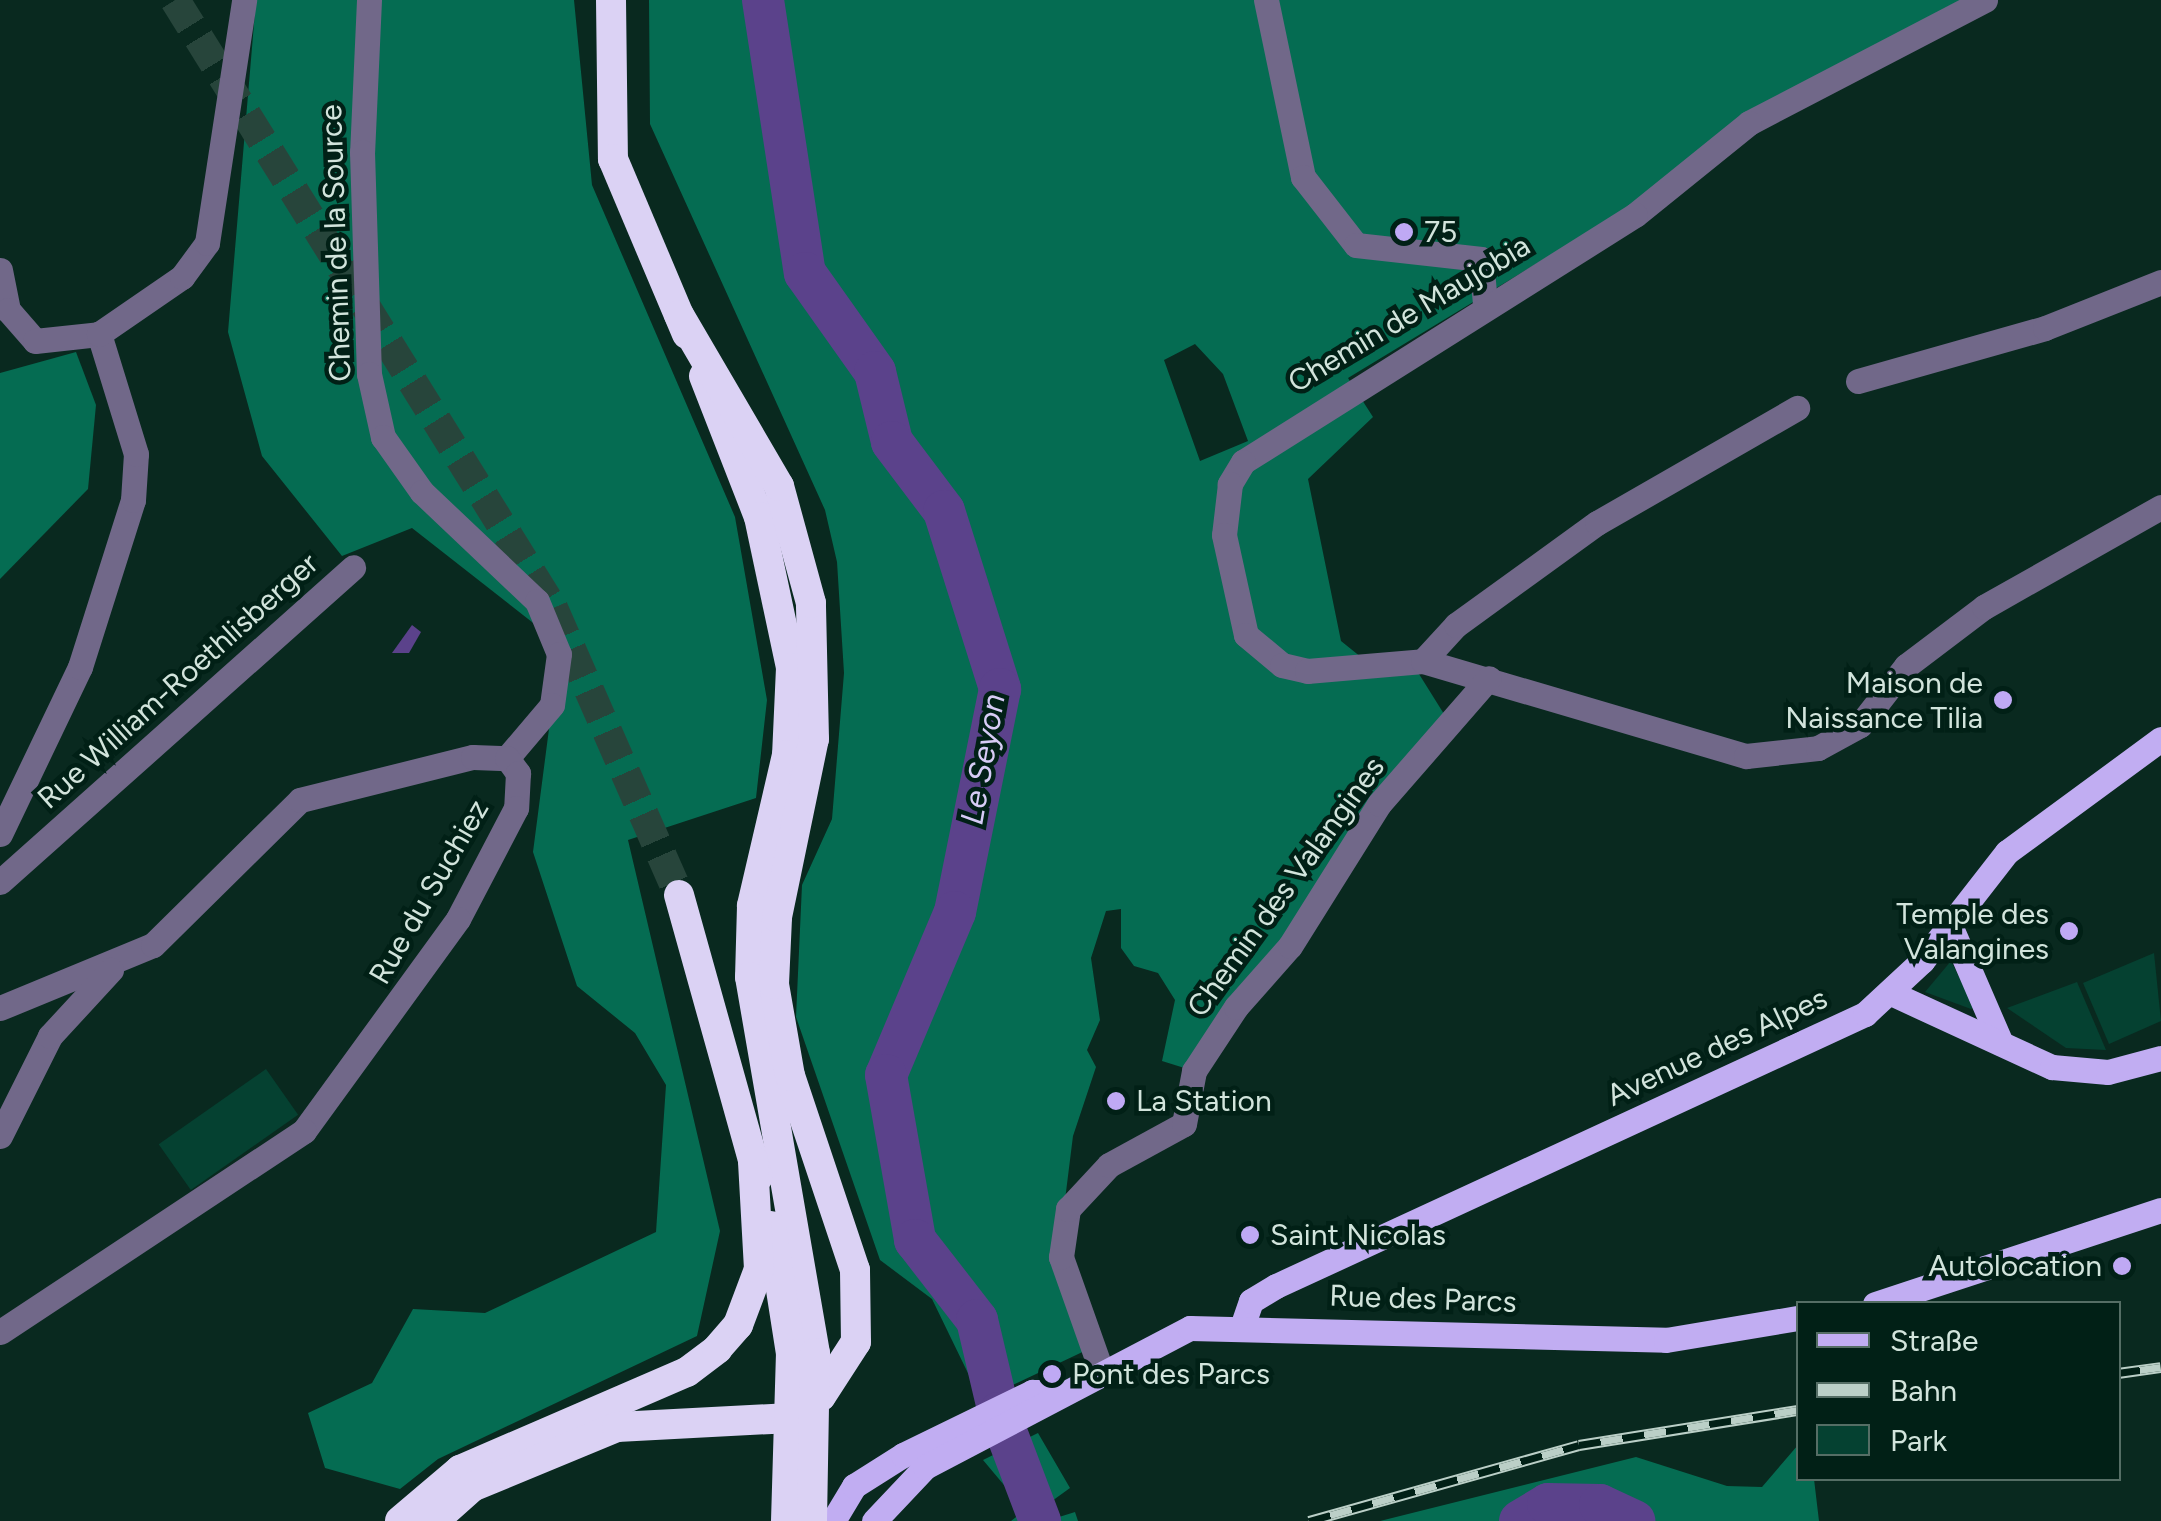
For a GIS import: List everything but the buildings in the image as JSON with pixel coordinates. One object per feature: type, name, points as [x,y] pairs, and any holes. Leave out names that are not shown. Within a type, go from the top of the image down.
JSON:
[{"type":"highway","points":[[611,0],[613,159],[760,517],[786,630],[787,755],[752,906],[750,977],[803,1354],[812,1521]]},
{"type":"highway","points":[[434,1521],[472,1487],[617,1427],[786,1418],[821,1396],[856,1342],[855,1270],[790,1076],[774,984],[776,917],[814,740],[811,603],[779,486],[679,315]]},
{"type":"highway","points":[[679,896],[803,1354],[786,1521]]},
{"type":"highway","points":[[400,1521],[460,1470],[687,1372],[717,1349],[738,1325],[759,1269],[753,1160]]},
{"type":"main road","name":"Avenue des Alpes","points":[[1243,1324],[1258,1295],[1693,1098],[1893,994],[2034,828],[2161,739]]},
{"type":"main road","points":[[1949,924],[2001,1043]]},
{"type":"main road","points":[[1893,994],[2077,1073],[2161,1058]]},
{"type":"main road","points":[[1884,1301],[2161,1210]]},
{"type":"main road","name":"Rue des Parcs","points":[[874,1521],[926,1467],[1038,1414],[1058,1392],[1190,1328],[1243,1324],[1666,1340],[1796,1318]]},
{"type":"main road","name":"Rue des Parcs","points":[[833,1521],[854,1486],[1032,1392],[1058,1392]]},
{"type":"street","points":[[0,270],[8,310],[35,341],[98,334],[182,277],[207,243],[244,0]]},
{"type":"street","name":"Chemin de la Source","points":[[369,0],[362,152],[369,374],[383,437],[422,492],[536,601],[559,654],[552,705],[507,758]]},
{"type":"street","points":[[1266,0],[1302,177],[1356,245],[1481,259],[1485,304]]},
{"type":"street","name":"Chemin de Maujobia","points":[[1488,678],[1423,661],[1307,671],[1259,651],[1226,570],[1224,508],[1243,462],[1277,433],[1635,215],[1748,123],[1985,0]]},
{"type":"street","points":[[1858,381],[2046,328],[2161,282]]},
{"type":"street","points":[[0,834],[80,667],[134,500],[136,454],[98,334]]},
{"type":"street","points":[[1423,661],[1456,625],[1597,523],[1797,408]]},
{"type":"street","points":[[1488,678],[1746,756],[1818,748],[1860,726],[1906,666],[1984,607],[2161,507]]},
{"type":"street","name":"Rue William-Roethlisberger","points":[[0,882],[353,567]]},
{"type":"street","name":"Chemin des Valangines","points":[[1101,1370],[1061,1257],[1068,1209],[1109,1165],[1184,1124],[1194,1071],[1236,1007],[1290,946],[1379,804],[1488,678]]},
{"type":"street","name":"Rue du Suchiez","points":[[0,1008],[118,962],[152,944],[300,800],[440,764],[507,758],[521,792],[487,867],[398,1008],[304,1131],[0,1332]]},
{"type":"street","points":[[0,1136],[50,1036],[118,962]]},
{"type":"green space","points":[[256,0],[574,0],[592,185],[735,517],[767,700],[756,798],[628,840],[720,1231],[697,1336],[438,1459],[400,1489],[325,1468],[308,1413],[372,1383],[413,1309],[485,1313],[656,1232],[666,1085],[635,1033],[577,986],[533,852],[560,644],[412,528],[342,556],[262,456],[228,332]]},
{"type":"green space","points":[[649,0],[1971,0],[1348,378],[1373,417],[1308,479],[1341,641],[1382,674],[1419,674],[1444,714],[1194,1071],[1162,1061],[1175,1000],[1158,973],[1134,966],[1121,948],[1121,909],[1106,911],[1091,958],[1100,1020],[1087,1050],[1096,1067],[1073,1136],[1061,1232],[1093,1347],[981,1400],[932,1299],[880,1260],[796,1017],[802,885],[832,819],[844,673],[837,562],[825,510],[650,124]],"holes":[[[1195,344],[1223,374],[1248,441],[1200,461],[1164,360]]]},
{"type":"green space","points":[[76,352],[96,405],[88,489],[0,579],[0,373]]},
{"type":"green space","points":[[2154,953],[2161,1021],[2109,1044],[2083,983]]},
{"type":"green space","points":[[1951,961],[1974,1007],[1971,1009],[1925,992]]},
{"type":"green space","points":[[2077,982],[2106,1050],[2066,1048],[2007,1008]]},
{"type":"green space","points":[[266,1069],[298,1115],[191,1190],[159,1144]]},
{"type":"green space","points":[[1038,1433],[1070,1488],[1052,1501],[1059,1517],[1075,1512],[1078,1521],[1011,1521],[1025,1510],[983,1460]]},
{"type":"green space","points":[[1796,1447],[1796,1481],[1814,1481],[1819,1521],[1380,1521],[1636,1457],[1727,1486],[1762,1487]]},
{"type":"shaded area","points":[[412,625],[421,632],[409,653],[392,653]]},
{"type":"waterway","name":"Le Seyon","points":[[763,0],[805,273],[875,372],[892,442],[944,511],[1000,689],[955,912],[886,1075],[915,1240],[977,1320],[999,1413],[1040,1521]]},
{"type":"waterway","name":"Le Seyon","points":[[1520,1521],[1548,1504],[1600,1505],[1634,1521]]},
{"type":"tunnel","points":[[175,0],[553,608],[679,895]]},
{"type":"railway","points":[[2121,1373],[2161,1367]]},
{"type":"railway","points":[[1309,1521],[1579,1445],[1796,1410]]},
{"type":"place","name":"75","points":[[1404,232]]},
{"type":"place","name":"Maison de Naissance Tilia","points":[[2003,700]]},
{"type":"place","name":"Temple des Valangines","points":[[2069,931]]},
{"type":"place","name":"La Station","points":[[1116,1101]]},
{"type":"place","name":"Saint Nicolas","points":[[1250,1235]]},
{"type":"place","name":"Autolocation","points":[[2122,1266]]},
{"type":"place","name":"Pont des Parcs","points":[[1052,1374]]}]
